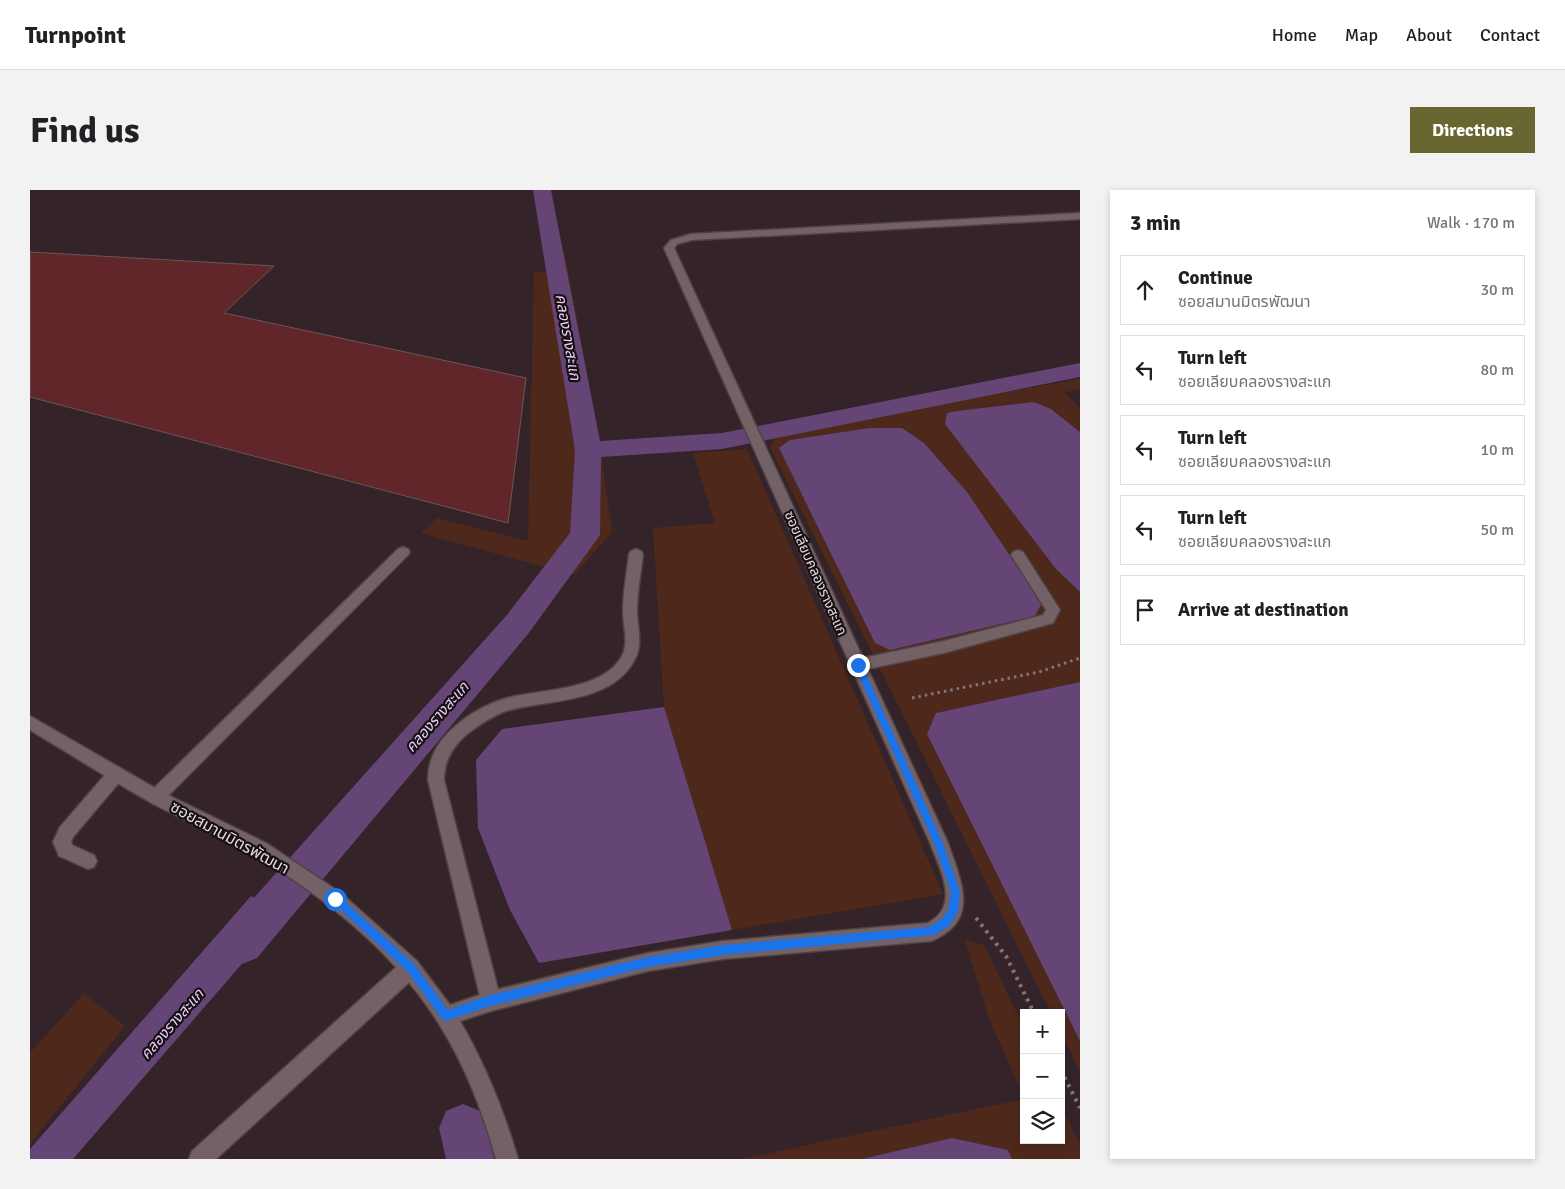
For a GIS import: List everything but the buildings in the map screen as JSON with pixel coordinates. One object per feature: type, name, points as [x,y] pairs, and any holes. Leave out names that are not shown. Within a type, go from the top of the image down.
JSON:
[{"type":"street","name":"ซอยเลียบคลองรางสะแก","points":[[956,892],[939,843],[669,248],[674,242],[691,237],[1080,216]]},
{"type":"street","points":[[156,797],[403,552]]},
{"type":"street","points":[[490,1000],[436,780],[436,770],[440,757],[452,738],[481,714],[506,704],[583,689],[602,683],[623,665],[629,657],[632,643],[630,613],[636,554]]},
{"type":"street","points":[[858,665],[944,647],[1048,619],[1053,610],[1018,555]]},
{"type":"street","name":"ซอยสมานมิตรพัฒนา","points":[[30,722],[156,797],[260,849],[335,899],[410,968],[446,1016],[466,1051],[497,1122],[507,1159]]},
{"type":"street","points":[[88,861],[65,850],[62,842],[66,832],[116,774]]},
{"type":"street","points":[[446,1016],[490,1000],[648,962],[723,950],[931,932],[946,923],[954,909],[956,892]]},
{"type":"street","points":[[200,1159],[410,968]]},
{"type":"path","points":[[912,698],[1039,672],[1080,658]]},
{"type":"path","points":[[956,892],[1006,956],[1032,1009]]},
{"type":"path","points":[[1065,1078],[1080,1108]]},
{"type":"shaded area","points":[[543,250],[564,250],[599,438],[612,532],[574,575],[421,533],[437,518],[528,541],[534,272],[548,272]]},
{"type":"shaded area","points":[[1080,379],[1080,389],[1065,392],[1080,409],[1080,432],[1051,409],[1034,402],[947,413],[945,423],[1056,569],[1080,592],[1080,682],[936,713],[927,734],[1064,1009],[1049,1009],[770,447],[779,432]],"holes":[[[869,428],[967,492],[1042,603],[780,448],[791,440]]]},
{"type":"shaded area","points":[[747,449],[943,894],[732,930],[664,707],[653,528],[715,523],[693,453]]},
{"type":"shaded area","points":[[965,940],[984,945],[1020,1020],[1020,1089],[988,1016]]},
{"type":"shaded area","points":[[84,993],[125,1026],[30,1144],[30,1053]]},
{"type":"shaded area","points":[[1065,1011],[1080,1041],[1080,1071],[1065,1041]]},
{"type":"shaded area","points":[[1020,1100],[1020,1144],[1065,1144],[1065,1114],[1080,1145],[1080,1159],[1012,1159],[1008,1150],[952,1138],[862,1159],[741,1159]]},
{"type":"water","points":[[1034,402],[1051,409],[1080,432],[1080,592],[1056,569],[945,424],[947,413]]},
{"type":"water","points":[[869,428],[902,428],[924,443],[967,492],[1042,603],[1035,616],[890,650],[875,643],[779,448],[790,440]]},
{"type":"water","points":[[1080,682],[1080,1041],[927,734],[936,713]]},
{"type":"water","points":[[664,707],[732,930],[539,963],[510,910],[478,828],[476,760],[502,729]]},
{"type":"water","points":[[251,896],[285,914],[73,1159],[30,1159],[30,1149]]},
{"type":"water","points":[[952,1138],[1008,1150],[1012,1159],[862,1159]]},
{"type":"waterway","name":"คลองรางสะแก","points":[[542,190],[588,450]]},
{"type":"waterway","points":[[588,450],[722,441],[1080,370]]},
{"type":"waterway","name":"คลองรางสะแก","points":[[242,943],[517,625],[585,535],[588,450]]},
{"type":"waterway","points":[[463,1128],[470,1159]]},
{"type":"route","points":[[335,899],[410,968],[446,1016],[490,1000],[648,962],[723,950],[931,932],[946,923],[954,909],[956,892],[939,843],[858,665]]}]
